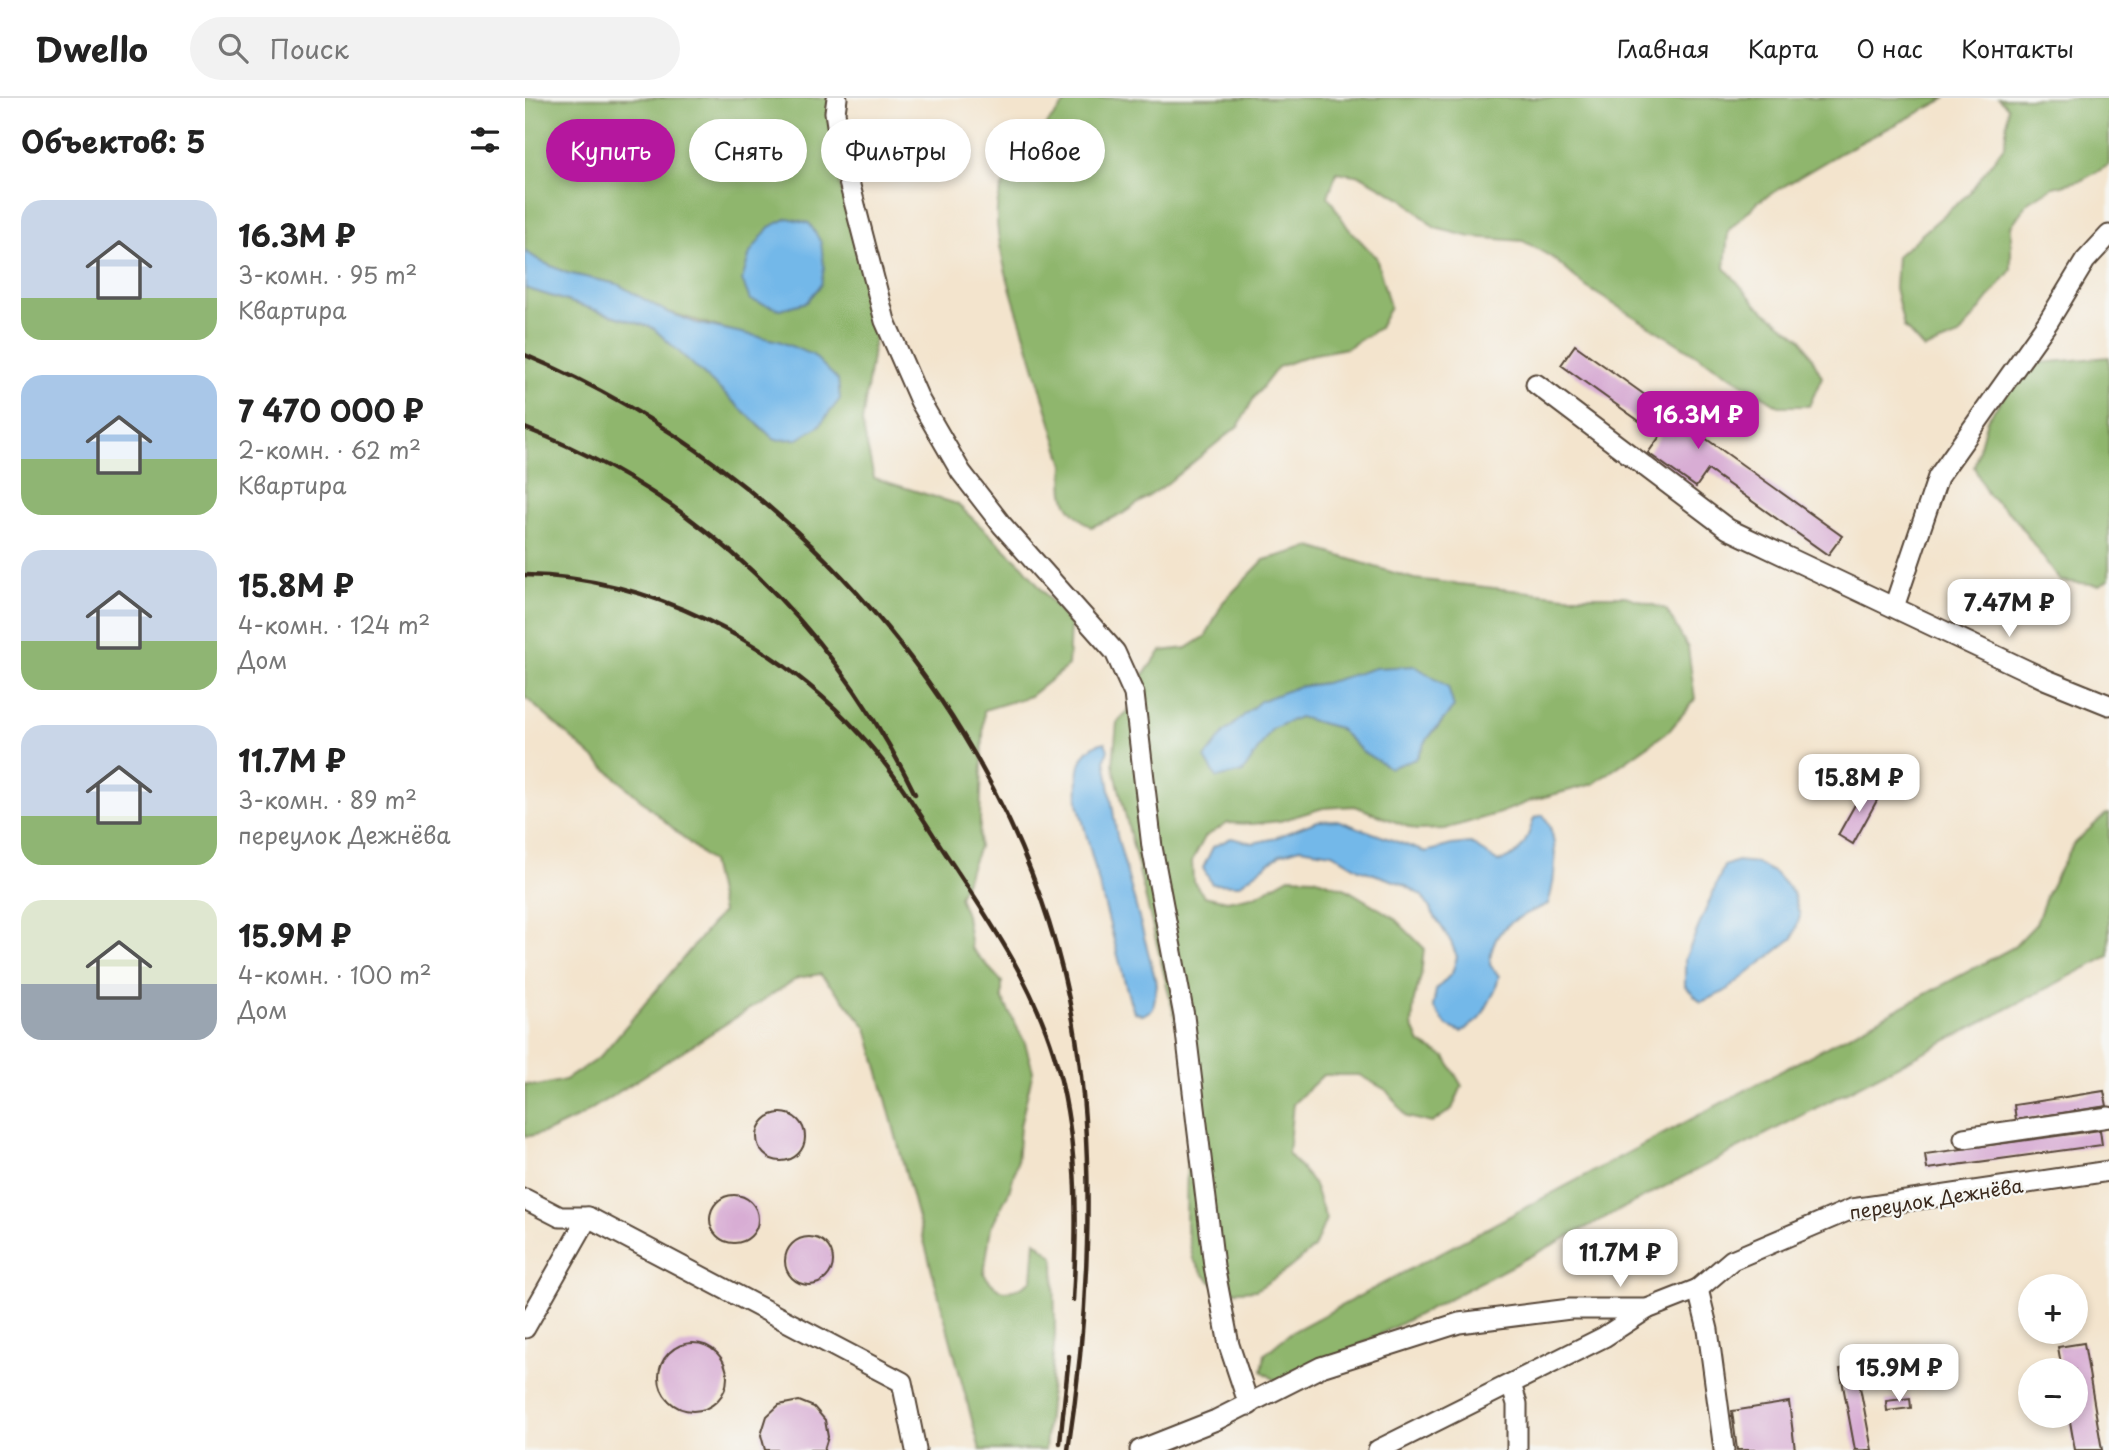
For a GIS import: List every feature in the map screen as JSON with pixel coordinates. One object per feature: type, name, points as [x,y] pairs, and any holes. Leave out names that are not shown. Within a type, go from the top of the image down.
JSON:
[{"type":"street","points":[[837,98],[835,113],[841,151],[885,321],[920,401],[961,472],[1002,525],[1115,652],[1134,694],[1152,847],[1184,1016],[1214,1266],[1229,1345],[1249,1405]]},
{"type":"street","points":[[1894,607],[1938,477],[2048,322],[2085,261],[2109,235]]},
{"type":"street","points":[[1536,384],[1728,529],[2047,680],[2109,705]]},
{"type":"street","points":[[1963,1138],[2109,1117]]},
{"type":"street","name":"переулок Дежнёва","points":[[1140,1450],[1185,1434],[1249,1405],[1321,1367],[1459,1323],[1570,1309],[1647,1308],[1698,1289],[1732,1260],[1852,1209],[2109,1171]]},
{"type":"street","points":[[525,1199],[560,1217],[588,1217],[902,1382],[916,1450]]},
{"type":"street","points":[[525,1328],[588,1217]]},
{"type":"street","points":[[1698,1289],[1708,1330],[1724,1450]]},
{"type":"street","points":[[1378,1450],[1604,1337],[1647,1308]]},
{"type":"street","points":[[1511,1384],[1517,1404],[1517,1450]]},
{"type":"green space","points":[[525,98],[831,98],[833,119],[821,119],[821,182],[839,182],[876,329],[862,423],[874,478],[957,504],[1023,566],[1070,625],[1068,666],[1030,696],[984,710],[979,847],[959,897],[966,915],[971,948],[1002,982],[1002,998],[1025,1043],[1033,1071],[1020,1126],[1017,1163],[1009,1192],[991,1227],[984,1274],[1000,1290],[1012,1290],[1032,1280],[1035,1241],[1054,1257],[1055,1334],[1045,1450],[980,1450],[867,1028],[820,974],[798,978],[579,1117],[547,1132],[525,1137],[525,1084],[538,1086],[565,1080],[600,1057],[722,912],[711,862],[525,697],[525,288],[653,328],[756,421],[762,430],[735,332],[665,311],[617,284],[567,273],[525,251]]},
{"type":"green space","points":[[1069,98],[1947,98],[1842,152],[1759,201],[1728,231],[1725,268],[1757,305],[1802,339],[1822,377],[1809,406],[1779,406],[1586,287],[1553,258],[1523,241],[1471,237],[1435,228],[1403,199],[1361,176],[1337,172],[1328,196],[1348,228],[1376,257],[1390,307],[1379,328],[1347,348],[1310,355],[1278,367],[1254,398],[1239,425],[1164,486],[1122,514],[1091,527],[1075,514],[1066,501],[1063,486],[1064,465],[1011,290],[998,229],[999,197],[1004,182],[1105,182],[1105,119],[1051,119]]},
{"type":"green space","points":[[1998,98],[2109,98],[2109,165],[2082,180],[2054,187],[2029,201],[2011,226],[2011,270],[1959,336],[1924,349],[1904,327],[1895,288],[1897,256],[1968,194],[2005,145],[2008,107]]},
{"type":"green space","points":[[2109,357],[2109,579],[2100,585],[2060,581],[2014,517],[1988,495],[1974,467],[1987,420],[2015,381],[2039,363]]},
{"type":"green space","points":[[1311,547],[1414,579],[1565,596],[1625,596],[1666,609],[1688,648],[1695,699],[1670,730],[1593,784],[1533,800],[1445,829],[1416,830],[1355,806],[1323,808],[1280,821],[1228,823],[1205,837],[1192,861],[1193,881],[1204,896],[1227,901],[1257,895],[1289,877],[1314,878],[1346,889],[1393,917],[1424,948],[1412,1025],[1420,1043],[1445,1057],[1462,1086],[1452,1109],[1432,1123],[1407,1117],[1386,1090],[1359,1075],[1323,1075],[1293,1104],[1288,1153],[1313,1183],[1326,1219],[1314,1248],[1256,1290],[1223,1292],[1205,1276],[1193,1259],[1186,1226],[1188,1072],[1113,764],[1117,723],[1136,701],[1144,674],[1161,651],[1187,648],[1206,636],[1223,602],[1264,560]],"holes":[[[1325,683],[1442,722],[1428,738],[1416,759],[1363,752],[1338,728],[1299,716],[1272,729],[1257,749],[1297,687]]]},
{"type":"green space","points":[[2109,814],[2109,956],[1294,1379],[1275,1380],[1262,1371],[1265,1354],[1290,1333],[2014,947],[2036,924],[2047,894],[2074,843]]},
{"type":"water","points":[[788,218],[809,223],[821,242],[824,268],[821,285],[807,302],[780,309],[750,300],[742,280],[750,253],[769,227]]},
{"type":"water","points":[[525,251],[567,273],[617,284],[665,311],[696,323],[779,341],[813,355],[838,380],[840,399],[819,426],[798,439],[775,440],[653,328],[525,288]]},
{"type":"water","points":[[1415,666],[1448,687],[1454,707],[1428,738],[1416,759],[1390,768],[1363,752],[1338,728],[1299,717],[1272,729],[1243,772],[1217,778],[1205,758],[1224,733],[1260,701],[1297,687],[1325,683],[1375,668]]},
{"type":"water","points":[[1105,742],[1108,750],[1105,759],[1117,836],[1157,985],[1153,1009],[1143,1015],[1134,1012],[1129,998],[1078,803],[1078,775],[1083,758],[1095,745]]},
{"type":"water","points":[[1543,815],[1552,834],[1555,858],[1548,904],[1517,919],[1501,932],[1495,941],[1490,965],[1499,976],[1495,991],[1480,1019],[1461,1032],[1447,1026],[1433,1007],[1436,990],[1452,973],[1457,957],[1451,942],[1422,896],[1403,884],[1359,869],[1332,853],[1300,848],[1281,854],[1239,885],[1212,884],[1203,868],[1213,847],[1231,838],[1253,843],[1272,839],[1317,821],[1337,820],[1425,852],[1471,843],[1498,862],[1519,851],[1534,818]]},
{"type":"water","points":[[1737,861],[1756,863],[1775,873],[1793,893],[1800,916],[1793,938],[1724,992],[1701,1002],[1685,986],[1685,959],[1724,866]]},
{"type":"building","points":[[1575,345],[1842,536],[1828,555],[1708,470],[1696,487],[1648,453],[1660,436],[1561,365]]},
{"type":"building","points":[[1866,785],[1881,793],[1853,844],[1838,835]]},
{"type":"building","points":[[2104,1091],[2107,1106],[2016,1120],[2014,1105]]},
{"type":"building","points":[[781,1113],[798,1120],[805,1137],[798,1154],[781,1161],[764,1154],[757,1137],[764,1120]]},
{"type":"building","points":[[2100,1130],[2102,1145],[1927,1169],[1925,1154]]},
{"type":"building","points":[[734,1195],[751,1202],[758,1219],[751,1236],[734,1243],[717,1236],[710,1219],[717,1202]]},
{"type":"building","points":[[809,1237],[826,1244],[833,1261],[826,1278],[809,1285],[792,1278],[785,1261],[792,1244]]},
{"type":"building","points":[[693,1343],[706,1346],[717,1353],[724,1364],[727,1377],[724,1390],[717,1401],[706,1408],[693,1411],[680,1408],[669,1401],[662,1390],[659,1377],[662,1364],[669,1353],[680,1346]]},
{"type":"building","points":[[2084,1344],[2087,1358],[2060,1358],[2058,1347]]},
{"type":"building","points":[[1856,1366],[1872,1450],[1855,1450],[1840,1369]]},
{"type":"building","points":[[2088,1367],[2102,1450],[2075,1450],[2071,1428],[2088,1428]]},
{"type":"building","points":[[1910,1398],[1911,1408],[1887,1411],[1886,1401]]},
{"type":"building","points":[[799,1401],[814,1407],[825,1420],[828,1437],[824,1450],[765,1450],[761,1435],[767,1416],[779,1405]]},
{"type":"building","points":[[1789,1402],[1795,1450],[1737,1450],[1732,1411]]},
{"type":"railway","points":[[525,355],[626,405],[721,468],[809,543],[887,628],[954,721],[1009,821],[1050,928],[1076,1038],[1082,1087],[1088,1191],[1085,1297],[1068,1450]]},
{"type":"railway","points":[[525,428],[589,456],[649,490],[704,530],[755,574],[802,623],[844,676],[882,733],[915,794]]},
{"type":"railway","points":[[525,575],[572,579],[619,588],[664,602],[708,621],[750,644],[790,671],[827,701],[886,765],[998,935],[1024,980],[1054,1054],[1072,1145],[1076,1207],[1073,1300]]},
{"type":"railway","points":[[1060,1443],[1069,1356]]}]
